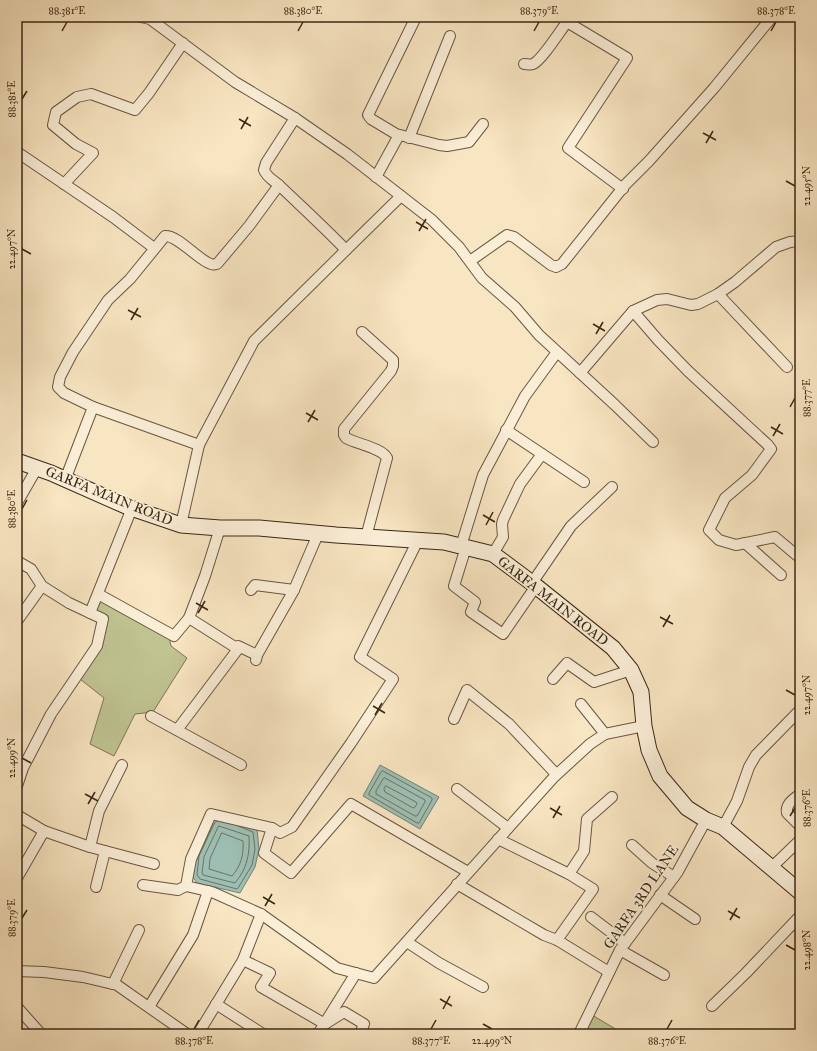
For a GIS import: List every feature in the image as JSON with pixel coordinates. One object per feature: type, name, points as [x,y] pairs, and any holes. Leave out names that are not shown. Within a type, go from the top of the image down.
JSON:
[{"type":"main road","name":"GARFA MAIN ROAD","points":[[17,460],[132,508],[181,525],[220,528],[259,528],[318,534],[444,542],[493,554],[534,584],[613,648],[631,670],[642,692],[644,726],[649,750],[660,776],[687,808],[706,820],[723,827],[800,892]]},
{"type":"street","points":[[416,17],[368,115],[371,119],[396,134],[439,145],[453,145],[469,142],[483,124]]},
{"type":"street","points":[[470,261],[507,235],[510,235],[556,267],[562,264],[623,189],[709,94],[772,17]]},
{"type":"street","points":[[147,18],[236,82],[295,118],[347,154],[432,220],[459,247],[482,278],[515,307],[539,335],[653,442]]},
{"type":"street","points":[[524,64],[529,65],[534,63],[541,57],[568,19],[627,58],[568,148],[623,189]]},
{"type":"street","points":[[376,177],[404,136],[450,36]]},
{"type":"street","points":[[64,184],[92,153],[76,144],[53,124],[56,112],[77,97],[91,94],[135,110],[149,93],[183,43]]},
{"type":"street","points":[[295,118],[266,163],[264,170],[266,175],[279,185],[346,250]]},
{"type":"street","points":[[17,152],[113,217],[154,248]]},
{"type":"street","points":[[199,445],[93,407],[64,393],[58,387],[60,377],[73,352],[108,300],[130,279],[165,236],[168,235],[177,240],[210,264],[217,264],[249,226],[279,185]]},
{"type":"street","points":[[181,525],[199,445],[254,341],[401,196]]},
{"type":"street","points":[[580,373],[633,311],[657,300],[666,299],[691,305],[698,304],[718,294],[735,282],[776,247],[790,242],[800,241]]},
{"type":"street","points":[[718,294],[787,366]]},
{"type":"street","points":[[633,311],[688,371],[771,449],[752,475],[725,498],[709,530],[719,540],[736,545],[776,537],[800,558]]},
{"type":"street","points":[[362,332],[393,360],[391,371],[344,429],[344,435],[346,438],[379,451],[386,455],[387,458],[366,537]]},
{"type":"street","points":[[557,352],[525,396],[483,475],[454,586],[475,602],[471,612],[503,634],[571,526],[612,487]]},
{"type":"street","points":[[65,480],[93,407]]},
{"type":"street","points":[[506,430],[584,482]]},
{"type":"street","points":[[493,554],[502,537],[503,520],[520,484],[542,454]]},
{"type":"street","points":[[17,503],[36,468]]},
{"type":"street","points":[[90,613],[132,508]]},
{"type":"street","points":[[98,594],[174,636],[189,618],[205,576],[220,528]]},
{"type":"street","points":[[177,730],[238,649],[238,646],[257,657],[294,590],[318,534]]},
{"type":"street","points":[[186,886],[191,859],[211,814],[272,828],[280,834],[292,827],[351,744],[393,680],[360,657],[418,540]]},
{"type":"street","points":[[745,543],[781,575]]},
{"type":"street","points":[[17,561],[31,569],[42,586],[69,603],[103,619],[97,646],[50,714],[21,762],[17,786]]},
{"type":"street","points":[[251,590],[255,585],[294,590]]},
{"type":"street","points":[[17,621],[42,586]]},
{"type":"street","points":[[189,618],[238,649]]},
{"type":"street","points":[[553,679],[567,663],[594,682],[631,670]]},
{"type":"street","points":[[454,719],[467,690],[509,724],[556,774]]},
{"type":"street","points":[[581,704],[605,734]]},
{"type":"street","points":[[723,827],[737,800],[749,767],[756,755],[800,710]]},
{"type":"street","points":[[151,716],[240,765]]},
{"type":"street","points":[[143,885],[178,890],[186,886],[208,891],[261,914],[337,968],[374,978],[556,774],[590,744],[605,734],[644,726]]},
{"type":"street","points":[[90,847],[99,811],[122,765]]},
{"type":"street","points":[[457,789],[508,828]]},
{"type":"street","points":[[800,794],[786,806],[786,813],[800,826]]},
{"type":"street","points":[[569,874],[584,850],[587,819],[612,797]]},
{"type":"street","points":[[272,828],[264,853],[291,873],[351,804],[468,872]]},
{"type":"street","points":[[17,815],[44,831],[90,847],[154,864]]},
{"type":"street","name":"GARFA 3RD LANE","points":[[579,1034],[622,946],[674,876],[706,820]]},
{"type":"street","points":[[17,878],[44,831]]},
{"type":"street","points":[[498,839],[569,874],[593,889],[557,940]]},
{"type":"street","points":[[771,868],[800,840]]},
{"type":"street","points":[[632,845],[652,863],[674,876]]},
{"type":"street","points":[[96,887],[105,851]]},
{"type":"street","points":[[458,884],[544,935],[557,940],[609,972]]},
{"type":"street","points":[[149,1007],[193,935],[208,891]]},
{"type":"street","points":[[660,896],[695,919]]},
{"type":"street","points":[[198,1034],[243,960],[261,914]]},
{"type":"street","points":[[712,1006],[746,973],[800,916]]},
{"type":"street","points":[[591,917],[622,946],[664,974]]},
{"type":"street","points":[[113,984],[139,930]]},
{"type":"street","points":[[407,942],[439,963],[483,987]]},
{"type":"street","points":[[243,960],[270,974],[261,987],[325,1024]]},
{"type":"street","points":[[17,971],[44,972],[117,984],[187,1034]]},
{"type":"street","points":[[318,1034],[356,973]]},
{"type":"street","points":[[216,1004],[263,1034]]},
{"type":"street","points":[[18,1010],[41,1034]]},
{"type":"street","points":[[325,1024],[344,1012],[364,1024],[360,1034]]},
{"type":"green space","points":[[99,600],[169,637],[171,646],[187,658],[153,712],[135,714],[114,756],[90,744],[104,698],[80,679],[106,622],[94,612]]},
{"type":"green space","points":[[592,1015],[624,1034],[583,1034]]},
{"type":"water","points":[[380,765],[439,797],[420,829],[363,796]]},
{"type":"water","points":[[217,815],[257,829],[259,849],[255,867],[240,893],[197,883],[192,876],[197,851],[203,835],[211,821]]}]
